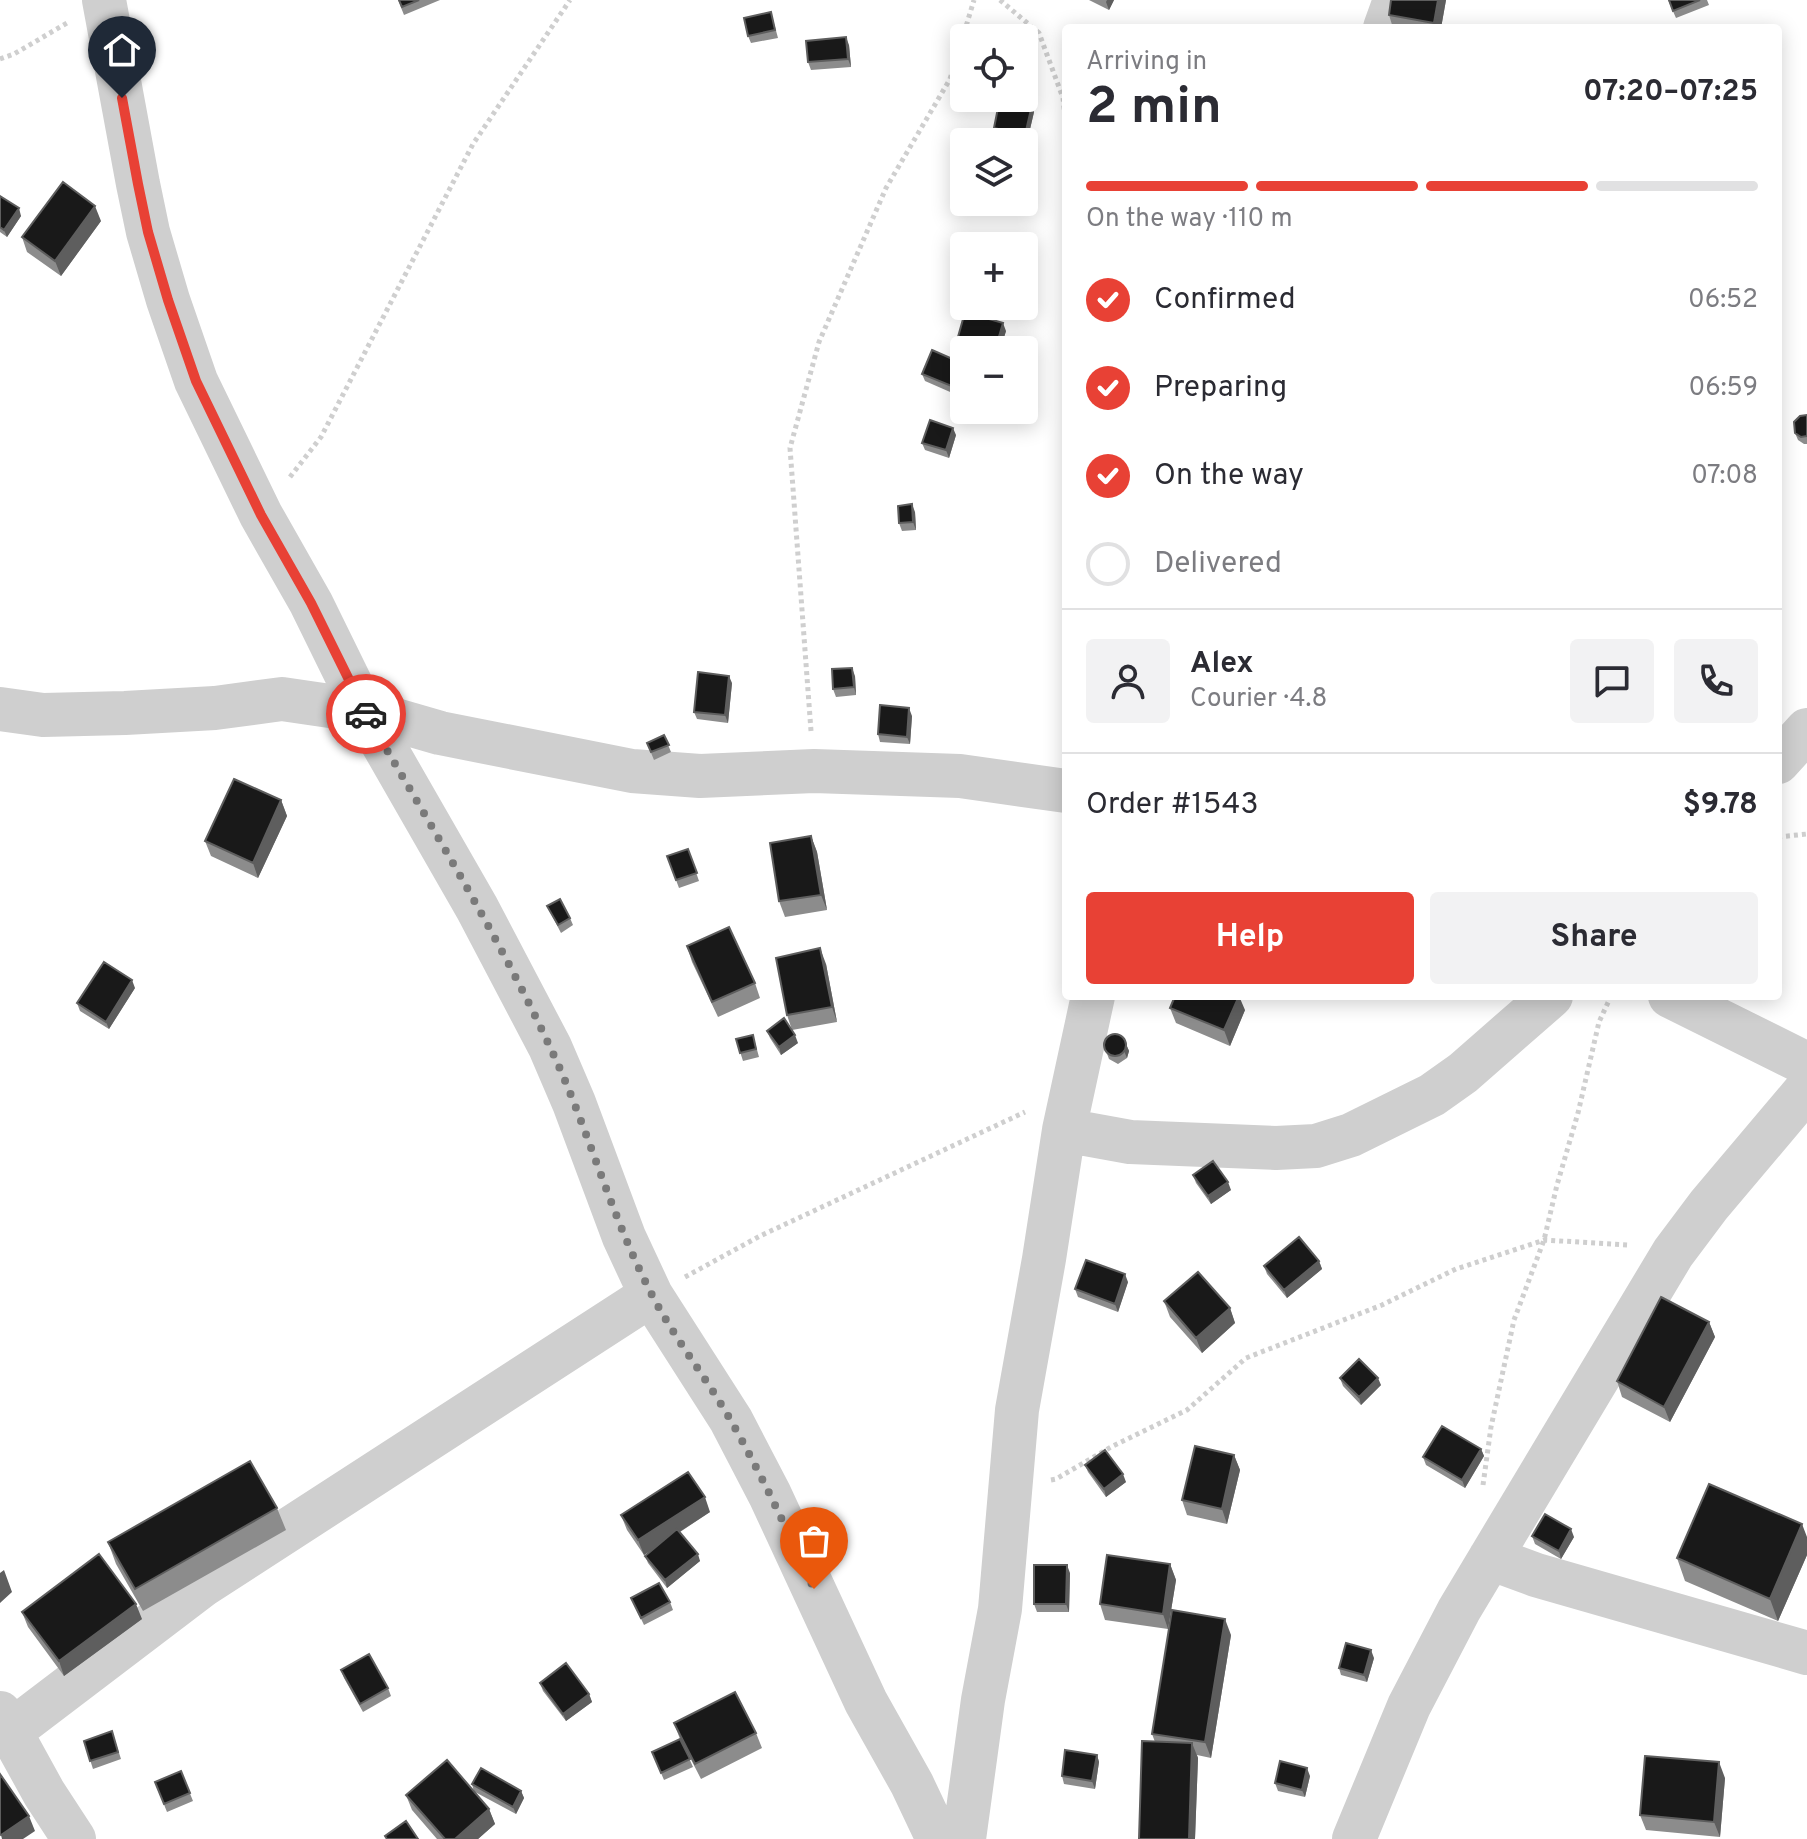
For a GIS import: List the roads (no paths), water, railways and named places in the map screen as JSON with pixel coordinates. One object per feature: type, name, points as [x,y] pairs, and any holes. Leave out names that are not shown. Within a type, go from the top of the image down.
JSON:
[{"type":"street","points":[[1386,24],[1395,0]]},
{"type":"street","points":[[86,11],[138,184],[168,300],[196,381],[261,515],[311,603],[364,711],[477,908],[550,1047],[624,1237],[651,1295],[731,1420],[770,1495],[866,1702],[912,1784],[938,1839]]},
{"type":"street","points":[[0,709],[43,715],[125,713],[215,708],[282,699],[364,711],[440,733],[632,771],[700,776],[814,771],[960,776],[1062,790]]},
{"type":"street","points":[[1782,758],[1807,730]]},
{"type":"street","points":[[964,1839],[983,1700],[1000,1609],[1017,1410],[1068,1110],[1092,1000]]},
{"type":"street","points":[[1068,1110],[1144,1143],[1276,1148],[1316,1146],[1351,1135],[1432,1095],[1463,1073],[1546,1000]]},
{"type":"street","points":[[1678,1000],[1807,1064]]},
{"type":"street","points":[[1354,1839],[1409,1706],[1459,1610],[1673,1253],[1709,1205],[1807,1089]]},
{"type":"street","points":[[74,1839],[44,1793],[5,1722],[203,1585],[651,1295]]},
{"type":"street","points":[[1490,1558],[1550,1579],[1807,1653]]}]
